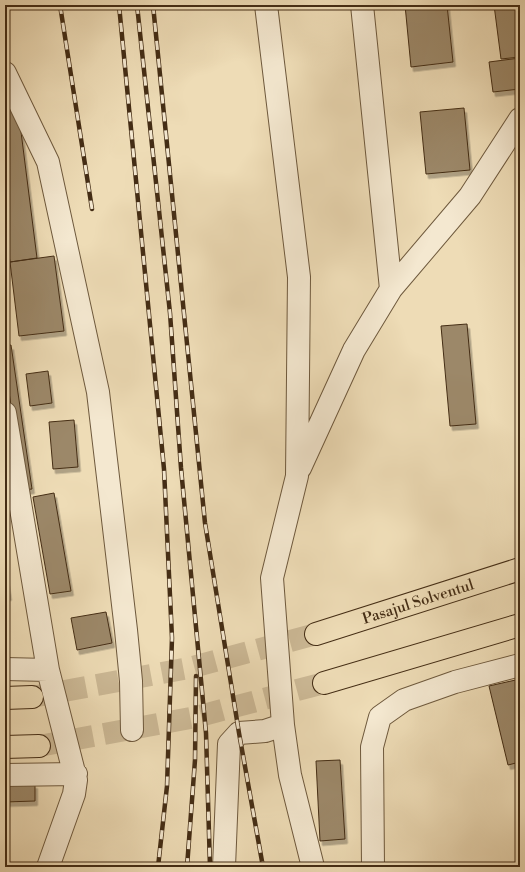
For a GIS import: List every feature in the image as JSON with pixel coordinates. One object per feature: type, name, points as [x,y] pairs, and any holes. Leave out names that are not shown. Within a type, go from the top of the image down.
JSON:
[{"type":"main road","name":"Pasajul Solventul","points":[[316,634],[520,569]]},
{"type":"main road","points":[[324,683],[520,625]]},
{"type":"main road","points":[[5,698],[32,697]]},
{"type":"main road","points":[[5,747],[40,746]]},
{"type":"street","points":[[266,5],[300,277],[297,476]]},
{"type":"street","points":[[362,5],[391,289]]},
{"type":"street","points":[[5,73],[48,162],[98,392],[126,630],[131,681],[132,730]]},
{"type":"street","points":[[313,867],[290,775],[284,725],[272,578],[297,476],[354,350],[391,289],[470,196],[520,119]]},
{"type":"street","points":[[5,413],[48,670],[76,777],[74,794],[48,867]]},
{"type":"street","points":[[373,867],[372,747],[380,717],[404,700],[455,682],[520,665]]},
{"type":"street","points":[[5,669],[48,670]]},
{"type":"street","points":[[224,867],[229,744],[239,734],[265,731],[284,725]]},
{"type":"street","points":[[5,775],[76,777]]},
{"type":"building","points":[[405,5],[447,5],[453,62],[411,67]]},
{"type":"building","points":[[494,5],[520,5],[520,57],[501,59]]},
{"type":"building","points":[[520,58],[520,89],[493,92],[489,62]]},
{"type":"building","points":[[5,86],[18,108],[5,109]]},
{"type":"building","points":[[18,108],[37,258],[10,262],[5,226],[5,109]]},
{"type":"building","points":[[464,108],[470,170],[426,174],[420,112]]},
{"type":"building","points":[[54,256],[64,331],[19,336],[10,262]]},
{"type":"building","points":[[467,324],[476,424],[450,426],[441,326]]},
{"type":"building","points":[[11,345],[32,489],[23,490],[5,364],[5,346]]},
{"type":"building","points":[[48,371],[52,403],[30,406],[26,374]]},
{"type":"building","points":[[74,420],[78,467],[53,469],[49,422]]},
{"type":"building","points":[[54,493],[71,591],[50,594],[33,497]]},
{"type":"building","points":[[5,569],[9,596],[5,596]]},
{"type":"building","points":[[106,612],[112,643],[77,650],[71,618]]},
{"type":"building","points":[[520,679],[520,762],[508,765],[489,686]]},
{"type":"building","points":[[340,760],[345,839],[320,841],[316,761]]},
{"type":"building","points":[[35,784],[35,801],[5,802],[5,785]]},
{"type":"tunnel","points":[[32,697],[189,668],[316,634]]},
{"type":"tunnel","points":[[39,746],[196,717],[324,683]]},
{"type":"railway","points":[[60,5],[92,209]]},
{"type":"railway","points":[[119,5],[164,469],[172,638],[167,786],[158,867]]},
{"type":"railway","points":[[137,5],[170,313],[181,468],[206,733],[210,867]]},
{"type":"railway","points":[[153,5],[205,523],[239,733],[263,867]]},
{"type":"railway","points":[[187,867],[195,760],[196,676]]}]
